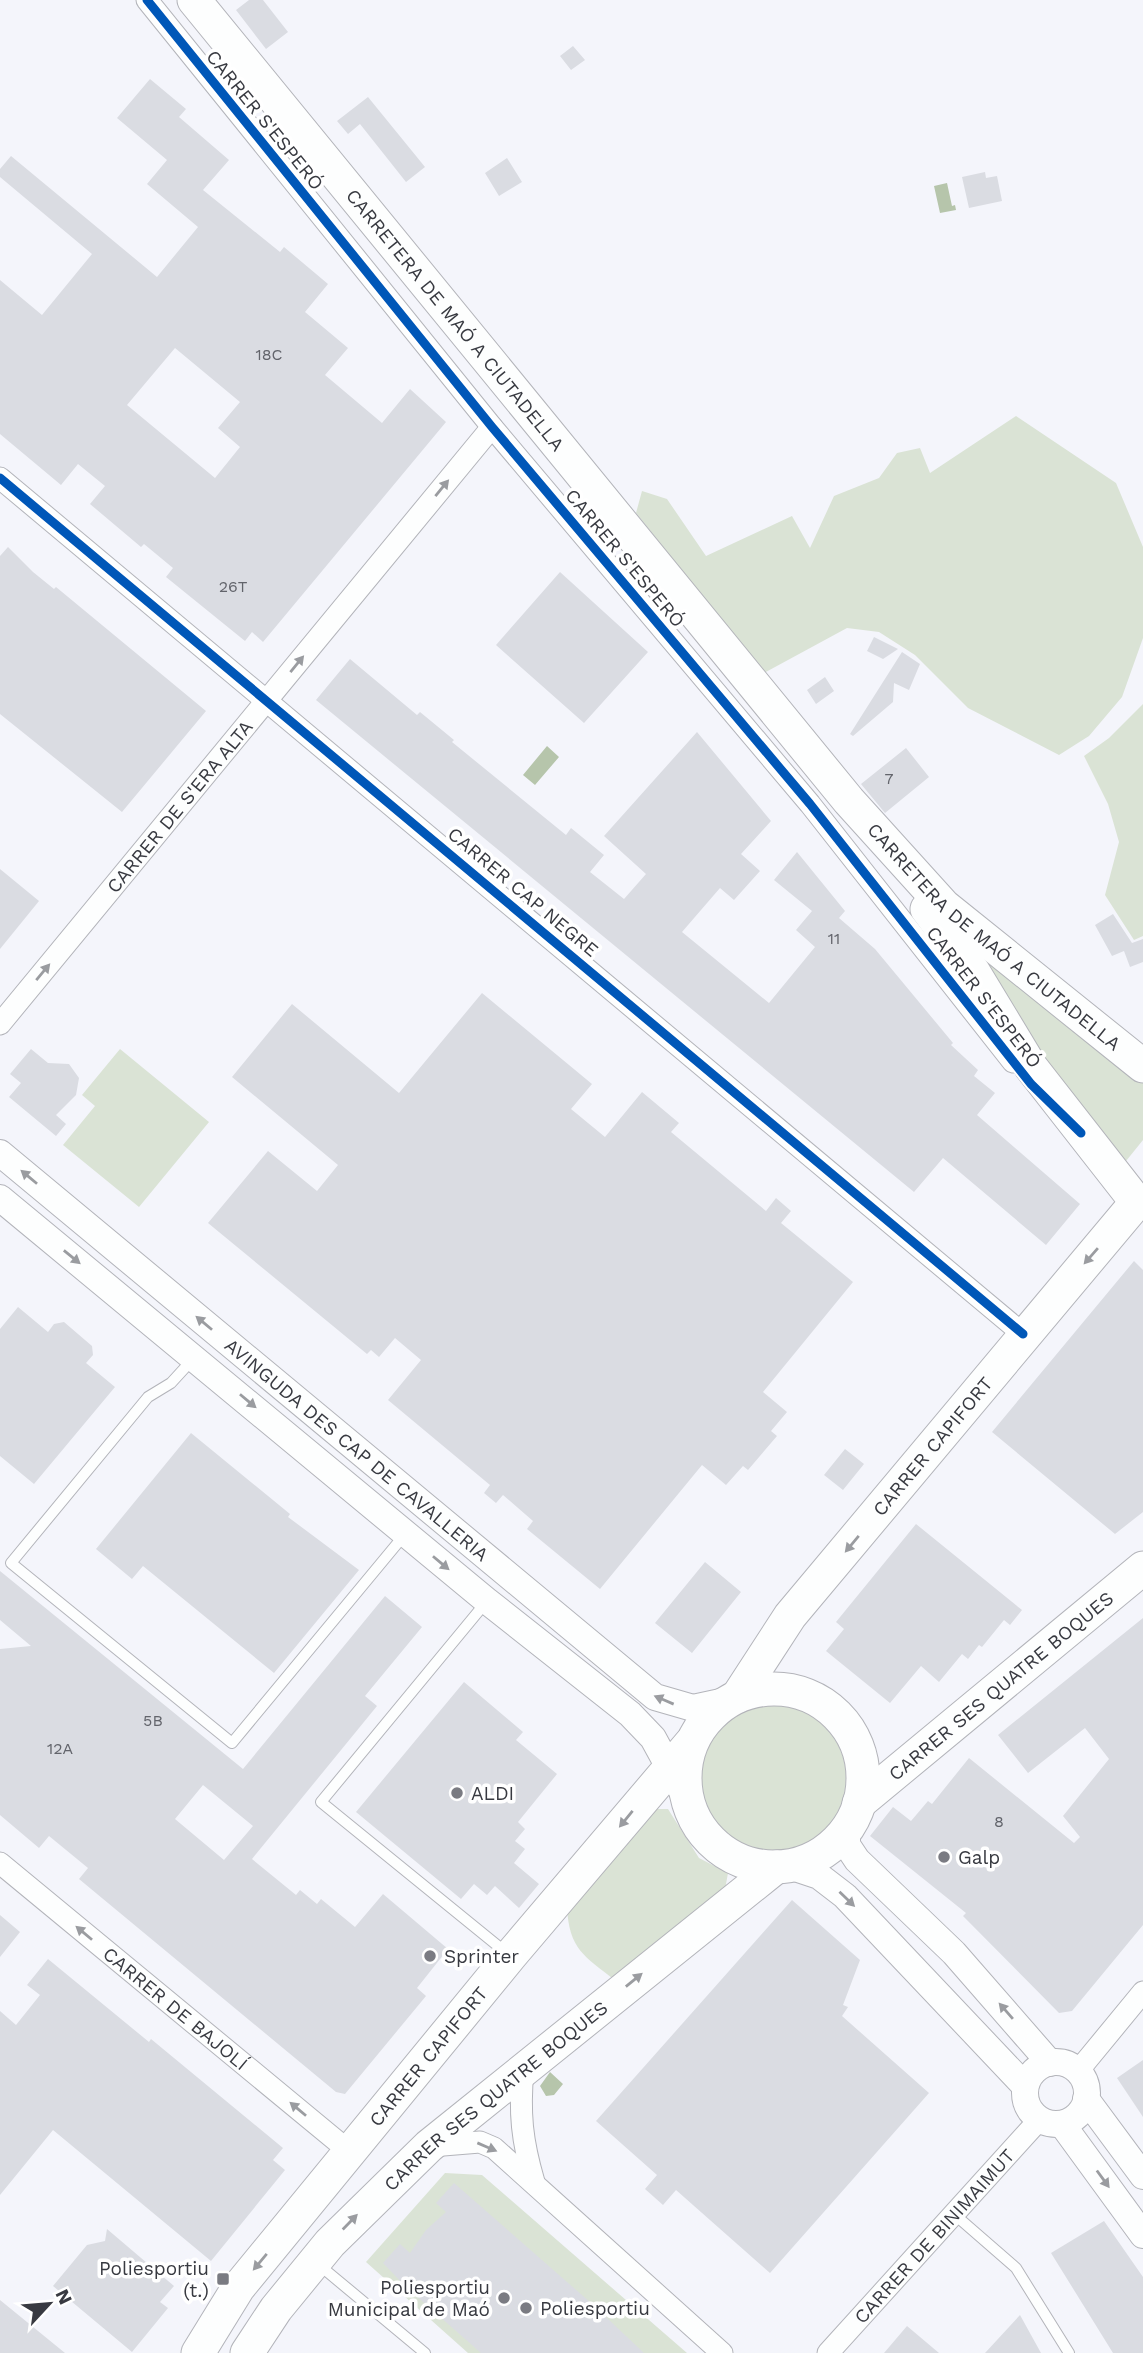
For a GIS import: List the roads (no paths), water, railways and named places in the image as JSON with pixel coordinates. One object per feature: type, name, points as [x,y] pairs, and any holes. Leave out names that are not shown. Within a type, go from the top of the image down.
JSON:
[{"type":"main road","name":"CARRETERA DE MAÓ A CIUTADELLA","points":[[194,0],[849,801],[944,906],[987,943],[1073,1007],[1143,1066]]},
{"type":"main road","name":"CARRETERA DE MAÓ A CIUTADELLA","points":[[849,801],[973,971],[1031,1067],[1081,1133],[1139,1198]]},
{"type":"main road","points":[[1073,1007],[1143,1052]]},
{"type":"main road","name":"CARRER CAPIFORT","points":[[734,1698],[790,1616],[1139,1198]]},
{"type":"main road","name":"CARRER SES QUATRE BOQUES","points":[[853,1816],[1143,1568]]},
{"type":"main road","points":[[762,1689],[786,1689],[809,1696],[830,1708],[846,1726],[858,1747],[863,1775],[853,1816],[822,1853],[782,1866],[754,1865],[730,1855],[709,1839],[696,1821],[688,1802],[685,1770],[680,1755],[706,1719],[734,1698],[762,1689]]},
{"type":"main road","name":"CARRER CAPIFORT","points":[[198,2353],[238,2288],[510,1955],[680,1755]]},
{"type":"main road","name":"CARRER SES QUATRE BOQUES","points":[[247,2353],[276,2309],[354,2218],[429,2146],[782,1866]]},
{"type":"street","name":"CARRER S'ESPERÓ","points":[[147,0],[492,427],[810,804],[1031,1084],[1081,1133]]},
{"type":"street","name":"CARRER DE S'ERA ALTA","points":[[0,1024],[492,427]]},
{"type":"street","name":"CARRER CAP NEGRE","points":[[0,478],[1023,1334]]},
{"type":"street","name":"AVINGUDA DES CAP DE CAVALLERIA","points":[[0,1153],[655,1697],[692,1708],[734,1698]]},
{"type":"street","name":"AVINGUDA DES CAP DE CAVALLERIA","points":[[0,1198],[487,1601],[630,1714],[653,1738],[680,1755]]},
{"type":"street","points":[[853,1816],[848,1845],[857,1860],[954,1953],[1051,2063]]},
{"type":"street","name":"CARRER DE BAJOLÍ","points":[[0,1863],[350,2152]]},
{"type":"street","points":[[782,1866],[819,1876],[845,1896],[1025,2087]]},
{"type":"street","points":[[1077,2071],[1143,1992]]},
{"type":"street","points":[[1051,2122],[1078,2115],[1086,2099],[1086,2089],[1077,2071],[1069,2066],[1051,2063],[1034,2071],[1025,2087],[1027,2105],[1051,2122],[1143,2235]]},
{"type":"street","points":[[523,2070],[519,2113],[524,2146],[534,2182]]},
{"type":"street","points":[[1086,2099],[1143,2176]]},
{"type":"street","name":"CARRER DE BINIMAIMUT","points":[[828,2353],[954,2214],[1051,2122]]},
{"type":"street","points":[[429,2146],[480,2142],[494,2148],[722,2353]]},
{"type":"street","points":[[182,2353],[228,2305]]},
{"type":"lane","points":[[195,1357],[171,1383],[148,1397],[11,1563],[232,1743],[406,1533]]},
{"type":"lane","points":[[487,1601],[321,1802],[510,1955]]},
{"type":"lane","points":[[954,2214],[1016,2268],[1069,2353]]},
{"type":"lane","points":[[316,2262],[425,2353]]},
{"type":"place","name":"ALDI","points":[[457,1793]]},
{"type":"place","name":"Galp","points":[[944,1857]]},
{"type":"place","name":"Sprinter","points":[[430,1956]]},
{"type":"place","name":"Poliesportiu (t.)","points":[[223,2279]]},
{"type":"place","name":"Poliesportiu Municipal de Maó","points":[[504,2298]]},
{"type":"place","name":"Poliesportiu","points":[[526,2308]]}]
